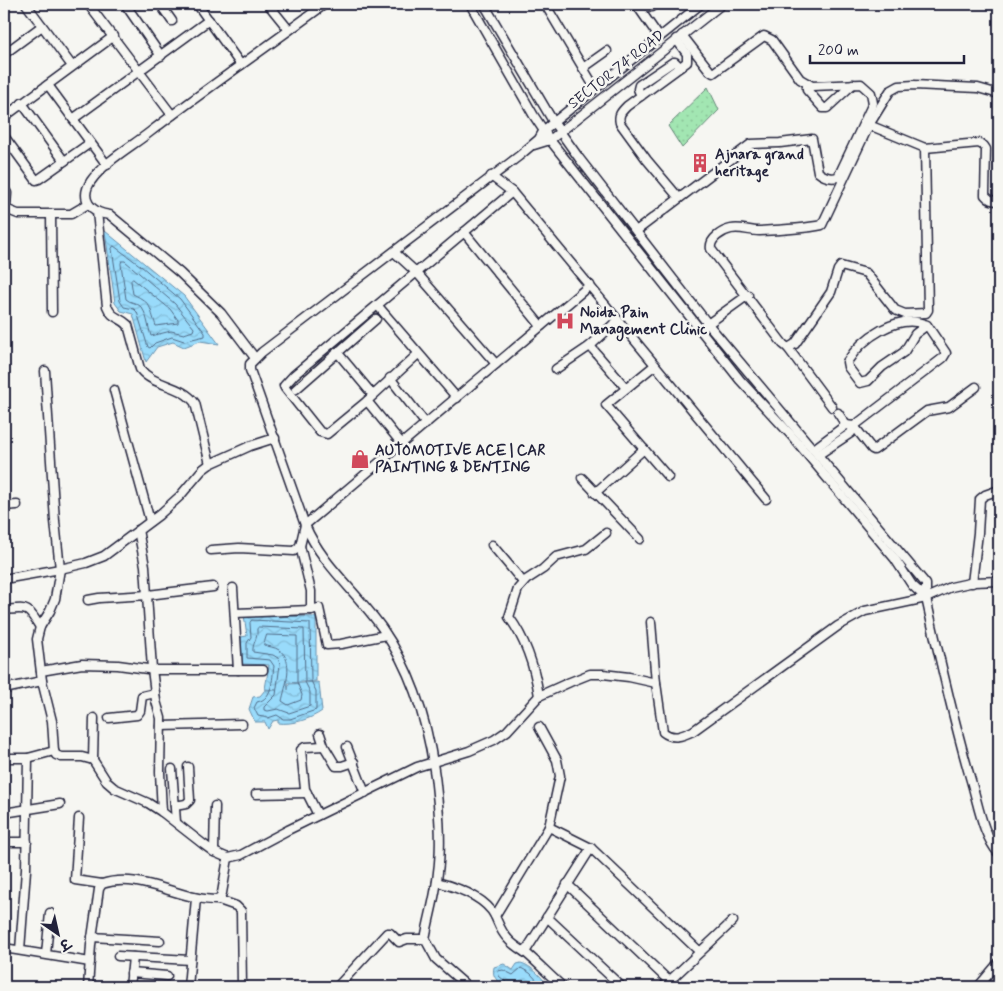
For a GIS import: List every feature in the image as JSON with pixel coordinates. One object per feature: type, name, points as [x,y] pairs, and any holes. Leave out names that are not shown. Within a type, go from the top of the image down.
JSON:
[{"type":"street","points":[[26,4],[72,66]]},
{"type":"street","points":[[88,4],[172,115]]},
{"type":"street","points":[[127,4],[161,56]]},
{"type":"street","points":[[160,4],[172,21]]},
{"type":"street","points":[[197,4],[241,65]]},
{"type":"street","points":[[268,4],[289,30]]},
{"type":"street","points":[[255,358],[221,314],[180,273],[110,216],[96,212],[88,204],[86,192],[91,182],[107,165],[172,115],[325,4]]},
{"type":"street","points":[[470,4],[550,140],[740,380],[790,435],[895,559],[912,585],[926,598]]},
{"type":"street","points":[[484,4],[554,123],[636,231],[708,324],[926,584],[926,598],[958,735],[984,827],[992,846],[999,854]]},
{"type":"street","points":[[545,4],[595,88]]},
{"type":"street","points":[[636,4],[659,37]]},
{"type":"street","points":[[644,4],[648,7],[655,4]]},
{"type":"street","name":"SECTOR 74 ROAD","points":[[532,145],[544,130],[659,37],[691,7],[701,4]]},
{"type":"street","name":"SECTOR 74 ROAD","points":[[550,140],[722,4]]},
{"type":"street","points":[[73,119],[209,20]]},
{"type":"street","points":[[4,54],[42,26]]},
{"type":"street","points":[[4,117],[114,36]]},
{"type":"street","points":[[636,231],[751,144],[812,139],[818,172],[824,176],[838,177],[873,103],[871,93],[861,84],[812,86],[807,83],[800,78],[767,36],[764,36],[714,72],[710,71],[690,52],[679,37]]},
{"type":"street","points":[[583,68],[607,51]]},
{"type":"street","points":[[679,198],[647,160],[620,123],[620,112],[641,96],[638,89],[639,85],[673,62],[680,67],[687,62],[690,52]]},
{"type":"street","points":[[807,83],[807,90],[823,108],[827,108],[853,84]]},
{"type":"street","points":[[976,387],[949,407],[927,411],[874,450],[872,449],[835,410],[711,249],[710,244],[713,239],[729,229],[742,228],[757,231],[822,225],[869,125],[884,98],[890,91],[899,86],[914,84],[978,88],[999,94]]},
{"type":"street","points":[[48,85],[107,165]]},
{"type":"street","points":[[22,103],[64,161]]},
{"type":"street","points":[[869,125],[926,148],[979,144],[984,146],[986,149],[985,194],[988,199],[999,201]]},
{"type":"street","points":[[4,136],[7,149],[36,180],[90,142]]},
{"type":"street","points":[[468,987],[436,959],[425,939],[439,871],[439,823],[434,761],[414,689],[402,661],[386,635],[362,602],[318,551],[305,525],[250,370],[250,364],[255,358],[532,145],[550,140]]},
{"type":"street","points":[[788,348],[795,344],[830,292],[841,266],[866,272],[895,310],[905,314],[926,314],[928,310],[926,148]]},
{"type":"street","points":[[491,176],[512,192],[766,499]]},
{"type":"street","points":[[4,189],[7,193],[6,207],[11,212],[71,214],[88,204]]},
{"type":"street","points":[[418,354],[327,434],[323,434],[284,386],[512,192]]},
{"type":"street","points":[[96,212],[107,306],[110,313],[128,325],[140,369],[144,374],[183,391],[195,402],[210,464]]},
{"type":"street","points":[[51,214],[52,312]]},
{"type":"street","points":[[464,232],[541,326]]},
{"type":"street","points":[[394,252],[417,273],[496,364]]},
{"type":"street","points":[[311,610],[311,591],[300,546],[305,525],[590,285]]},
{"type":"street","points":[[701,330],[748,296]]},
{"type":"street","points":[[378,306],[457,398]]},
{"type":"street","points":[[296,388],[376,319]]},
{"type":"street","points":[[556,368],[590,346],[618,320]]},
{"type":"street","points":[[850,426],[943,358],[946,353],[927,325],[910,320],[889,327],[862,344],[847,362],[848,367],[857,380],[863,383],[868,381],[882,367],[904,352],[915,334],[927,325]]},
{"type":"street","points":[[330,346],[402,444]]},
{"type":"street","points":[[590,346],[626,388]]},
{"type":"street","points":[[654,365],[606,405],[668,477]]},
{"type":"street","points":[[45,371],[60,569],[55,599],[40,627],[37,639],[42,681],[52,721],[54,751],[56,755],[61,757],[87,757],[92,760],[107,782],[114,788],[148,803],[214,852],[228,858],[241,855],[417,767],[447,759],[494,740],[507,731],[539,696],[590,674],[629,677],[656,684]]},
{"type":"street","points":[[390,378],[426,424]]},
{"type":"street","points":[[114,390],[150,521]]},
{"type":"street","points":[[816,452],[851,432],[850,426]]},
{"type":"street","points":[[4,579],[60,569],[86,563],[104,556],[180,496],[202,470],[210,464],[250,446],[275,438]]},
{"type":"street","points":[[595,493],[644,449]]},
{"type":"street","points":[[582,478],[640,538]]},
{"type":"street","points":[[972,583],[980,499],[999,490]]},
{"type":"street","points":[[4,506],[17,505]]},
{"type":"street","points":[[138,530],[145,566],[152,669],[161,726],[160,772],[162,812]]},
{"type":"street","points":[[539,696],[536,675],[526,648],[517,627],[509,617],[514,597],[523,582],[543,569],[556,557],[586,549],[606,533]]},
{"type":"street","points":[[492,545],[523,582]]},
{"type":"street","points":[[210,550],[239,548],[294,551],[300,546]]},
{"type":"street","points":[[651,622],[656,684],[663,732],[668,736],[678,737],[693,732],[830,632],[866,610],[926,598],[951,587],[999,581]]},
{"type":"street","points":[[88,600],[213,588]]},
{"type":"street","points":[[233,588],[238,670]]},
{"type":"street","points":[[4,610],[24,608],[28,610],[40,627]]},
{"type":"street","points":[[235,613],[311,610],[319,608],[327,645],[386,635]]},
{"type":"street","points":[[41,671],[82,664],[118,665],[152,669],[263,670]]},
{"type":"street","points":[[4,689],[42,681]]},
{"type":"street","points":[[109,718],[137,715],[140,711],[142,696],[155,693]]},
{"type":"street","points":[[92,760],[94,718]]},
{"type":"street","points":[[161,726],[242,724]]},
{"type":"street","points":[[494,916],[549,827],[560,776],[557,760],[539,727]]},
{"type":"street","points":[[320,734],[324,746],[336,766],[354,762]]},
{"type":"street","points":[[318,815],[304,784],[301,750],[305,747],[324,746]]},
{"type":"street","points":[[347,747],[365,792]]},
{"type":"street","points":[[4,758],[28,758],[54,751]]},
{"type":"street","points":[[20,950],[27,842],[28,758]]},
{"type":"street","points":[[175,806],[186,804],[190,800],[188,767]]},
{"type":"street","points":[[172,769],[176,822]]},
{"type":"street","points":[[256,794],[307,793]]},
{"type":"street","points":[[4,813],[60,804]]},
{"type":"street","points":[[214,852],[215,806]]},
{"type":"street","points":[[80,818],[76,880],[102,884],[110,881],[140,882],[196,898],[219,900],[236,906],[241,911],[242,987]]},
{"type":"street","points":[[549,827],[591,848],[700,952]]},
{"type":"street","points":[[4,842],[27,842]]},
{"type":"street","points":[[525,952],[591,848]]},
{"type":"street","points":[[219,900],[228,858]]},
{"type":"street","points":[[437,882],[450,885],[476,898],[487,906],[508,940],[516,948],[525,952],[562,987]]},
{"type":"street","points":[[88,987],[92,937],[102,884]]},
{"type":"street","points":[[567,884],[669,981]]},
{"type":"street","points":[[188,987],[196,898]]},
{"type":"street","points":[[46,954],[50,913]]},
{"type":"street","points":[[547,917],[622,987]]},
{"type":"street","points":[[663,987],[733,921]]},
{"type":"street","points":[[337,987],[387,932],[399,942],[407,939],[425,939]]},
{"type":"street","points":[[92,937],[160,941]]},
{"type":"street","points":[[4,948],[90,962]]},
{"type":"street","points":[[118,956],[190,960]]},
{"type":"street","points":[[130,987],[133,957]]},
{"type":"street","points":[[978,987],[999,962]]},
{"type":"street","points":[[131,974],[167,976]]},
{"type":"green space","points":[[708,87],[719,110],[682,148],[668,126]]},
{"type":"water","points":[[105,231],[184,296],[219,344],[200,341],[184,347],[173,342],[157,347],[146,362],[133,314],[121,311],[115,303]]},
{"type":"water","points":[[244,615],[316,617],[316,681],[287,683],[288,690],[289,684],[319,683],[322,711],[307,719],[295,722],[278,723],[278,720],[273,721],[268,729],[265,722],[255,722],[249,709],[253,697],[260,696],[265,690],[276,690],[265,689],[269,665],[242,664],[241,637],[247,636]]},
{"type":"water","points":[[521,963],[529,966],[536,972],[548,985],[547,987],[512,986],[497,980],[494,975],[494,967],[504,964],[513,970],[517,964]]},
{"type":"place","name":"Ajnara grand heritage","points":[[700,163]]},
{"type":"place","name":"Noida Pain Management Clinic","points":[[565,321]]},
{"type":"place","name":"AUTOMOTIVE ACE | CAR PAINTING & DENTING","points":[[360,459]]}]
